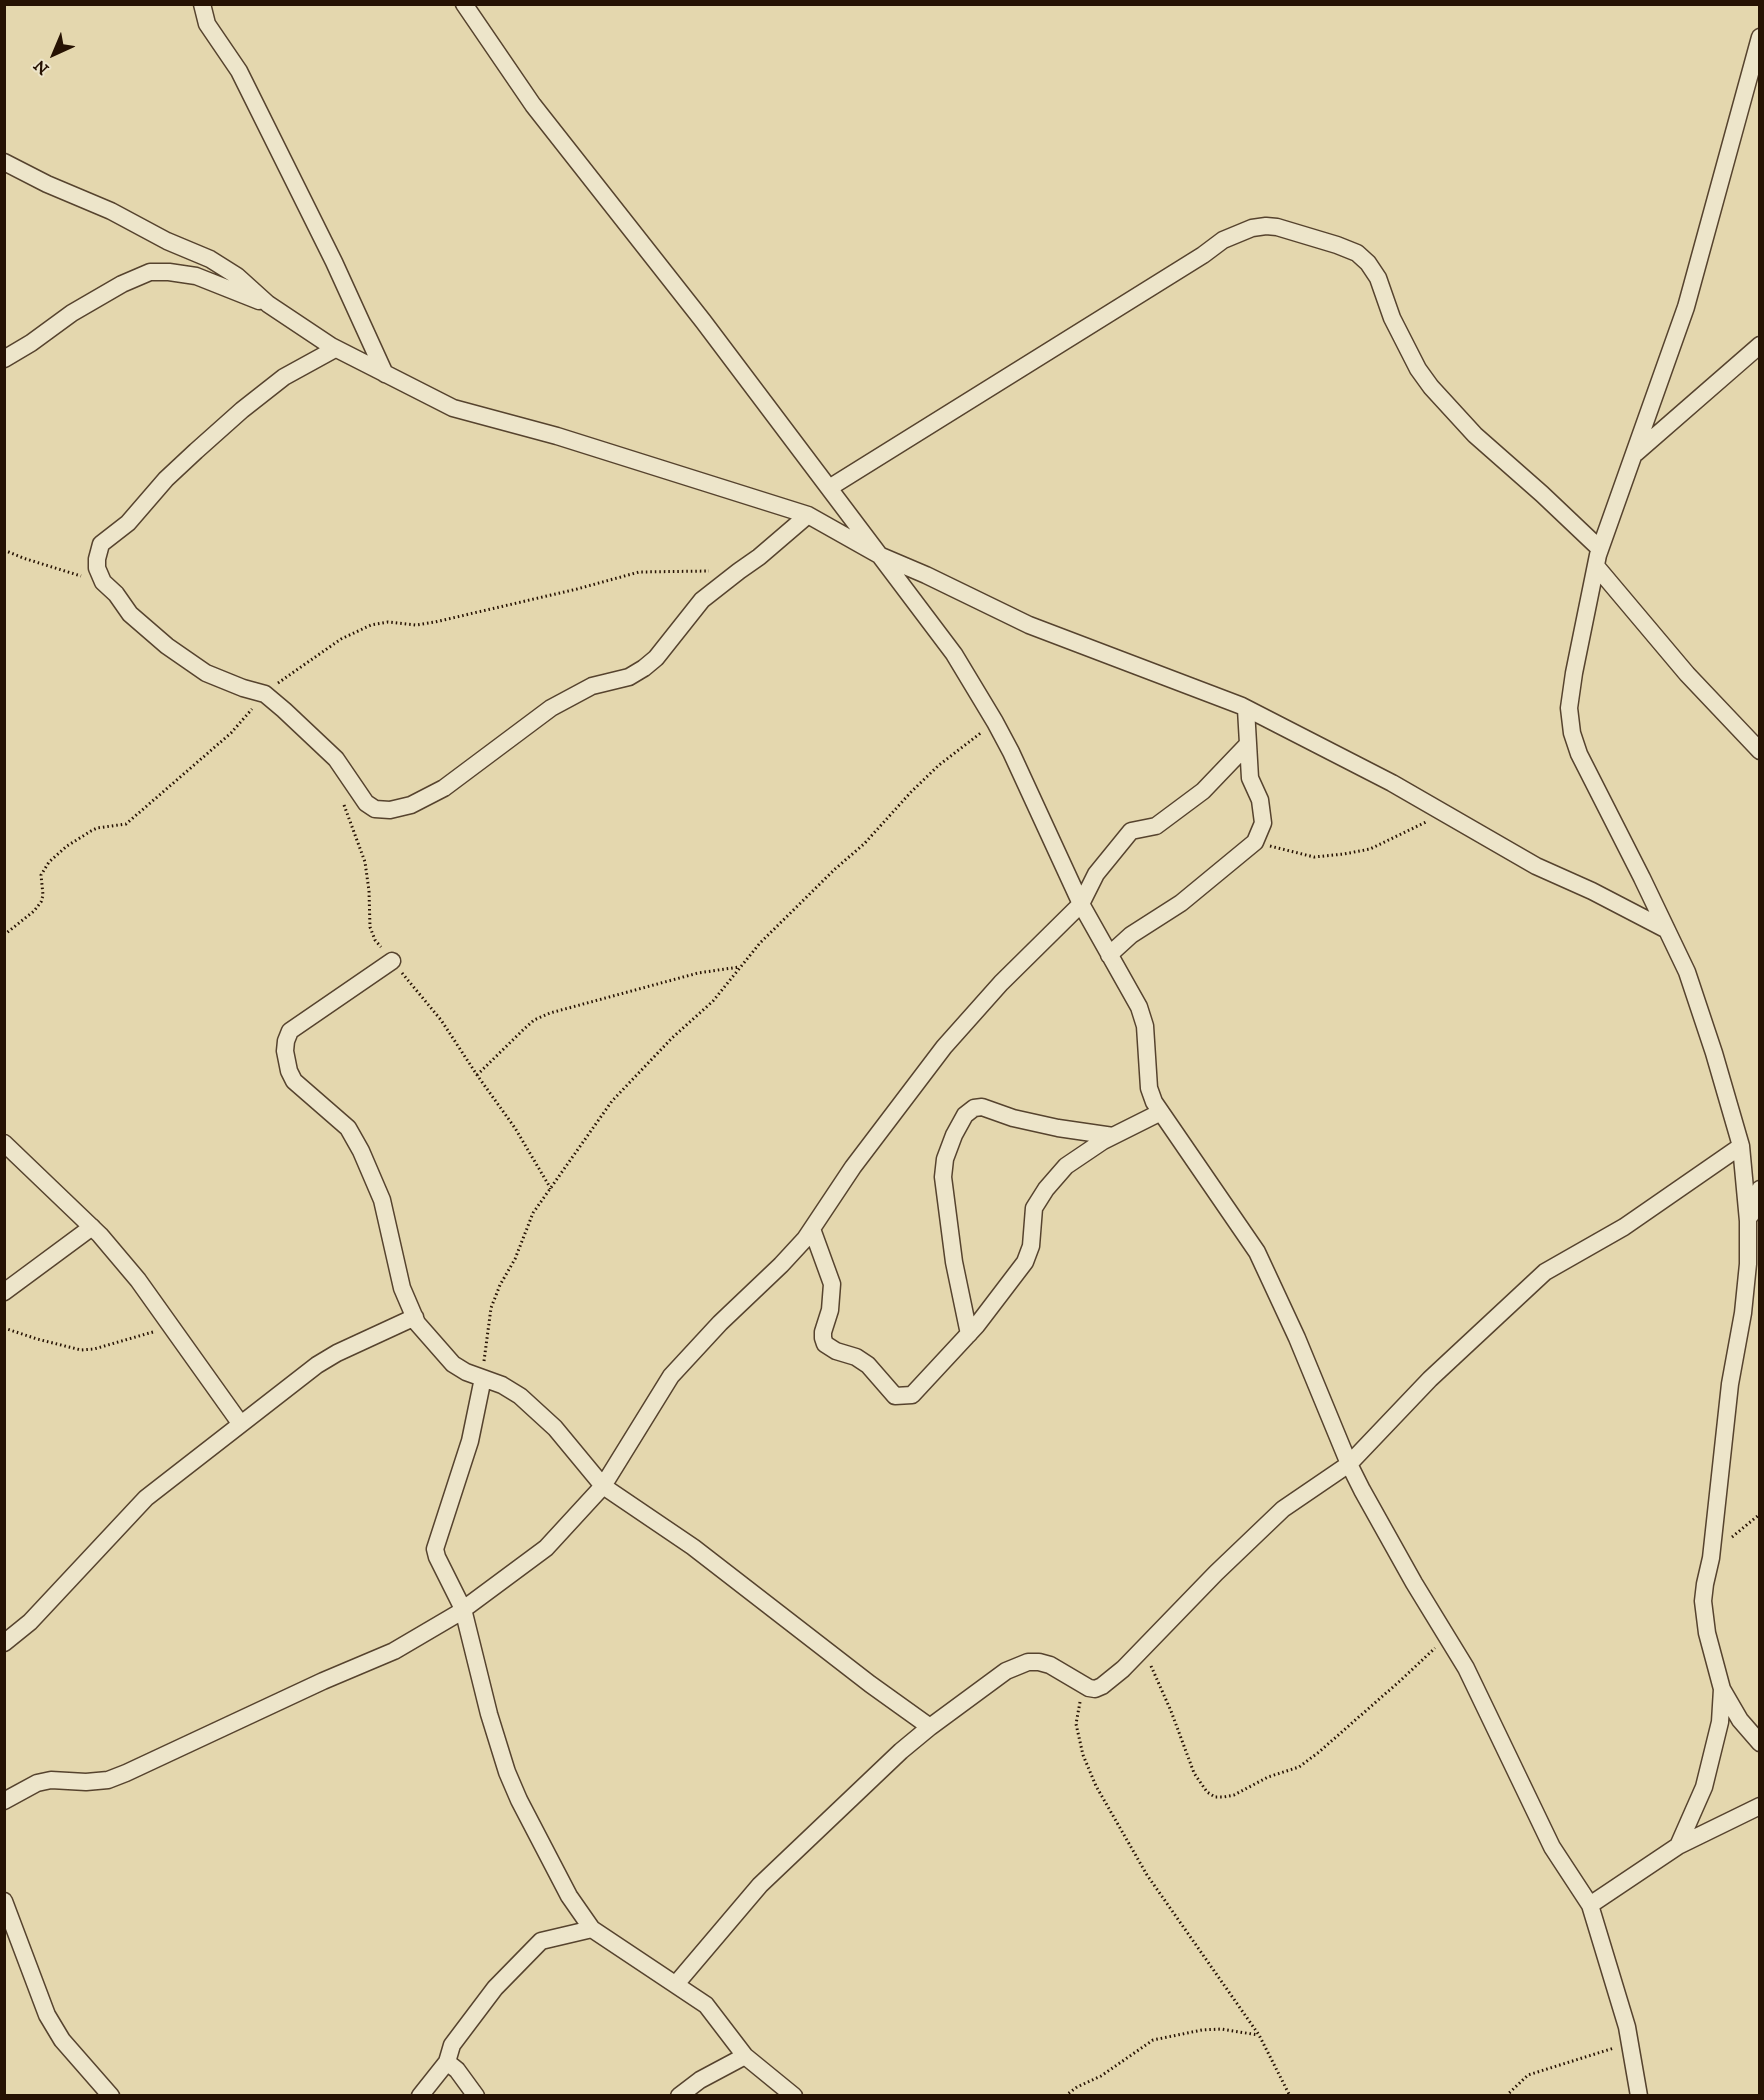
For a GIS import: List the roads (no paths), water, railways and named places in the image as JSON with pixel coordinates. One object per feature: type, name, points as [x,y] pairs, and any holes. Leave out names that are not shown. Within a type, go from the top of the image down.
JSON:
[{"type":"street","points":[[202,4],[207,24],[239,71],[334,262],[385,374]]},
{"type":"street","points":[[464,4],[533,105],[611,202],[954,654],[995,722],[1081,904],[1139,1007],[1145,1026],[1149,1088],[1161,1112],[1257,1252],[1297,1338],[1349,1464],[1414,1583],[1466,1668],[1552,1847],[1590,1905],[1627,2027],[1639,2096]]},
{"type":"street","points":[[1760,37],[1686,307],[1598,558],[1569,708],[1572,733],[1579,754],[1667,930],[1690,982],[1714,1053],[1741,1146],[1748,1221],[1749,1264],[1730,1384],[1712,1553],[1703,1601],[1707,1633],[1722,1689],[1740,1720],[1760,1743]]},
{"type":"street","points":[[4,162],[47,184],[111,211],[167,241],[210,259],[237,276],[268,304],[335,348],[453,408],[557,436],[808,514],[879,555],[926,574],[1029,625],[1246,709],[1392,783],[1536,866],[1592,891],[1667,930]]},
{"type":"street","points":[[829,488],[1203,255],[1223,240],[1252,228],[1277,227],[1337,245],[1363,257],[1374,270],[1392,318],[1418,369],[1431,387],[1475,435],[1542,494],[1598,558],[1687,674],[1760,751]]},
{"type":"street","points":[[4,359],[31,344],[72,313],[128,280],[150,272],[196,276],[268,304]]},
{"type":"street","points":[[1635,453],[1760,345]]},
{"type":"street","points":[[335,348],[284,377],[242,410],[166,479],[128,523],[101,544],[97,568],[106,584],[130,614],[167,646],[206,674],[265,694],[336,759],[366,803],[375,809],[390,810],[411,804],[444,788],[551,708],[592,686],[628,677],[644,668],[656,658],[702,600],[759,557],[808,514]]},
{"type":"street","points":[[1109,955],[1131,934],[1181,903],[1255,842],[1263,823],[1260,801],[1250,778],[1246,709]]},
{"type":"street","points":[[4,1801],[37,1783],[51,1780],[108,1780],[323,1681],[394,1651],[463,1609],[546,1548],[603,1486],[671,1376],[720,1323],[781,1265],[812,1229],[853,1167],[959,1029],[1081,904],[1096,874],[1131,831],[1153,827],[1164,820],[1203,791],[1247,745]]},
{"type":"street","points":[[392,961],[290,1031],[285,1051],[289,1071],[294,1080],[348,1128],[361,1151],[382,1200],[402,1288],[417,1323],[453,1364],[466,1372],[502,1385],[520,1396],[555,1428],[603,1486],[693,1547],[870,1684],[930,1727]]},
{"type":"street","points":[[969,1334],[954,1262],[943,1177],[945,1159],[965,1115],[974,1108],[982,1107],[1013,1118],[1058,1128],[1113,1136]]},
{"type":"street","points":[[812,1229],[832,1284],[830,1310],[822,1338],[831,1348],[856,1357],[868,1365],[895,1396],[907,1396],[918,1391],[969,1334],[1025,1262],[1031,1246],[1034,1208],[1046,1189],[1066,1166],[1113,1136],[1161,1112]]},
{"type":"street","points":[[4,1143],[92,1227],[138,1280],[240,1423]]},
{"type":"street","points":[[676,1984],[760,1886],[902,1750],[930,1727],[1006,1671],[1028,1662],[1050,1665],[1082,1685],[1095,1689],[1102,1686],[1123,1669],[1216,1573],[1284,1509],[1349,1464],[1430,1379],[1545,1272],[1624,1227],[1741,1146]]},
{"type":"street","points":[[1748,1221],[1760,1189]]},
{"type":"street","points":[[4,1292],[92,1227]]},
{"type":"street","points":[[4,1643],[30,1622],[146,1498],[240,1423],[317,1365],[337,1353],[415,1317]]},
{"type":"street","points":[[483,1378],[470,1441],[435,1549],[463,1609],[489,1714],[507,1772],[519,1800],[568,1896],[592,1929],[706,2005],[745,2056],[794,2096]]},
{"type":"street","points":[[1678,1846],[1704,1787],[1720,1722],[1722,1689]]},
{"type":"street","points":[[1590,1905],[1678,1846],[1760,1806]]},
{"type":"street","points":[[4,1901],[47,2015],[62,2040],[111,2096]]},
{"type":"street","points":[[420,2096],[447,2062],[452,2045],[495,1988],[541,1941],[592,1929]]},
{"type":"street","points":[[679,2096],[700,2080],[745,2056]]},
{"type":"street","points":[[447,2062],[457,2070],[476,2096]]}]
